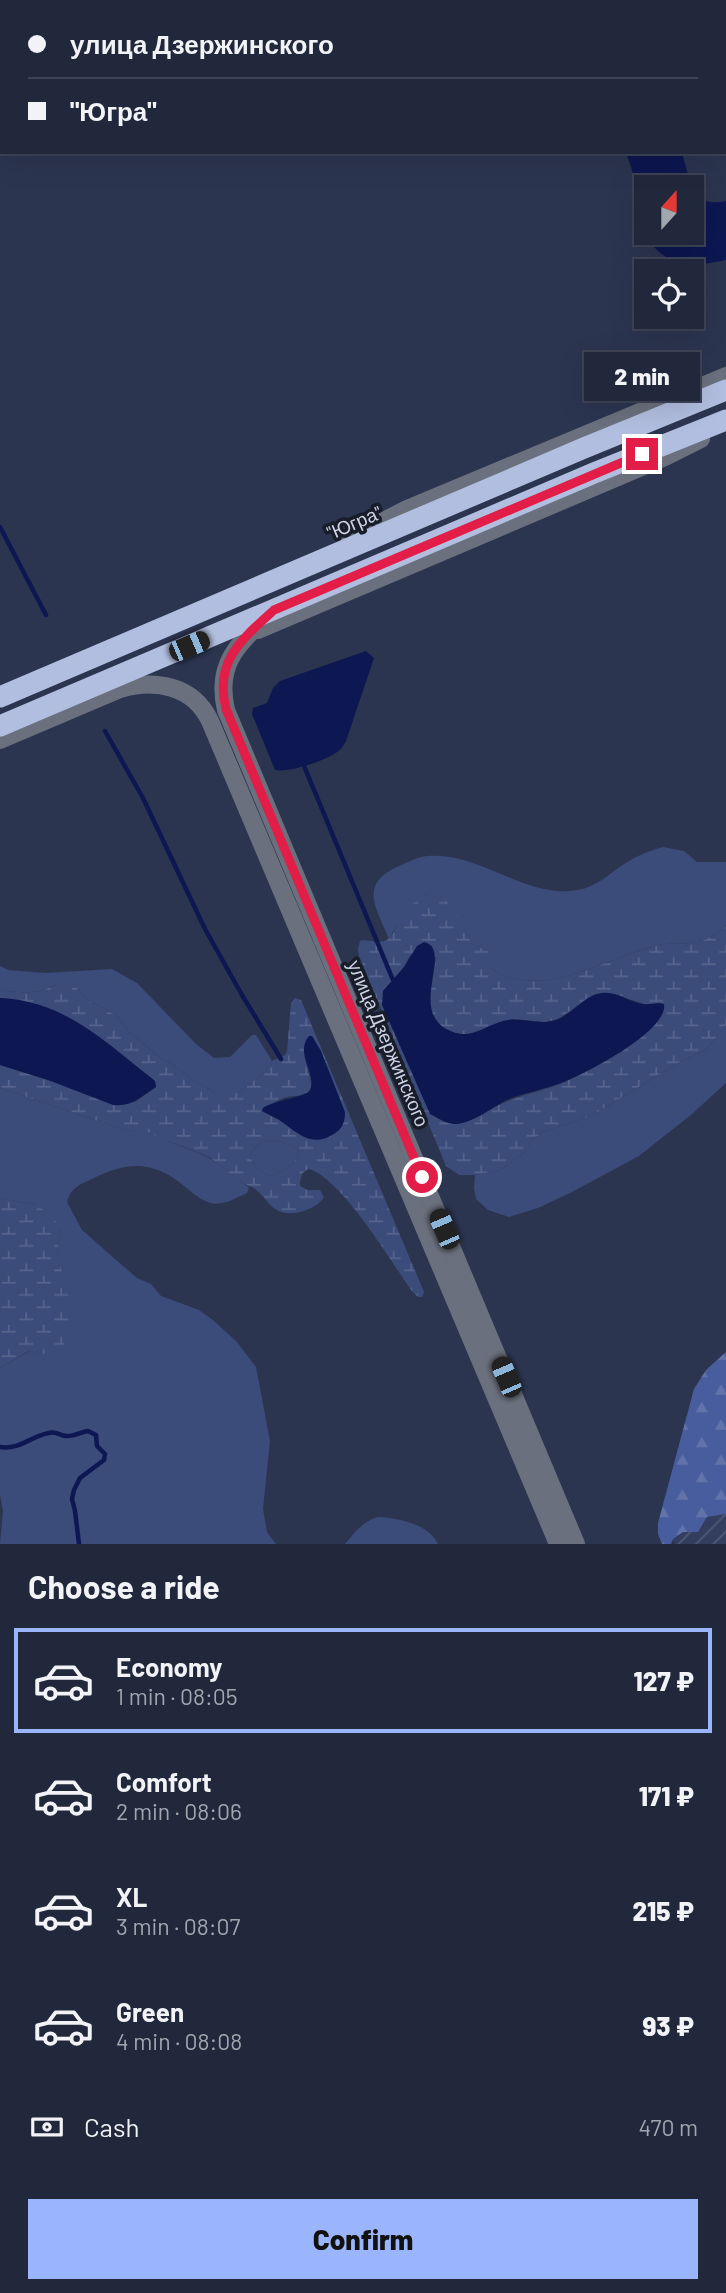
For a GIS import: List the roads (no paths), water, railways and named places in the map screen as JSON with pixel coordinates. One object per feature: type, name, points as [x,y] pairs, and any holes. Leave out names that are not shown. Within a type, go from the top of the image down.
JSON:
[{"type":"highway","name":"\"Югра\"","points":[[0,696],[726,390]]},
{"type":"highway","points":[[0,726],[726,419]]},
{"type":"street","points":[[241,595],[407,509],[726,376]]},
{"type":"street","points":[[245,636],[665,457],[726,425]]},
{"type":"street","name":"улица Дзержинского","points":[[274,610],[245,636],[230,658],[223,677],[223,698],[228,714],[576,1544]]},
{"type":"street","points":[[102,683],[148,683]]},
{"type":"street","points":[[0,740],[120,689],[148,683]]},
{"type":"street","name":"улица Дзержинского","points":[[148,683],[169,687],[190,696],[203,708],[210,721],[558,1544]]},
{"type":"waterway","points":[[0,527],[46,615]]},
{"type":"waterway","points":[[105,731],[143,798],[205,929],[281,1059]]},
{"type":"waterway","points":[[302,761],[393,980]]},
{"type":"waterway","points":[[0,1447],[14,1447],[51,1433],[69,1436],[88,1431],[96,1435],[97,1446],[105,1454],[104,1460],[80,1478],[72,1499],[79,1544]]}]
